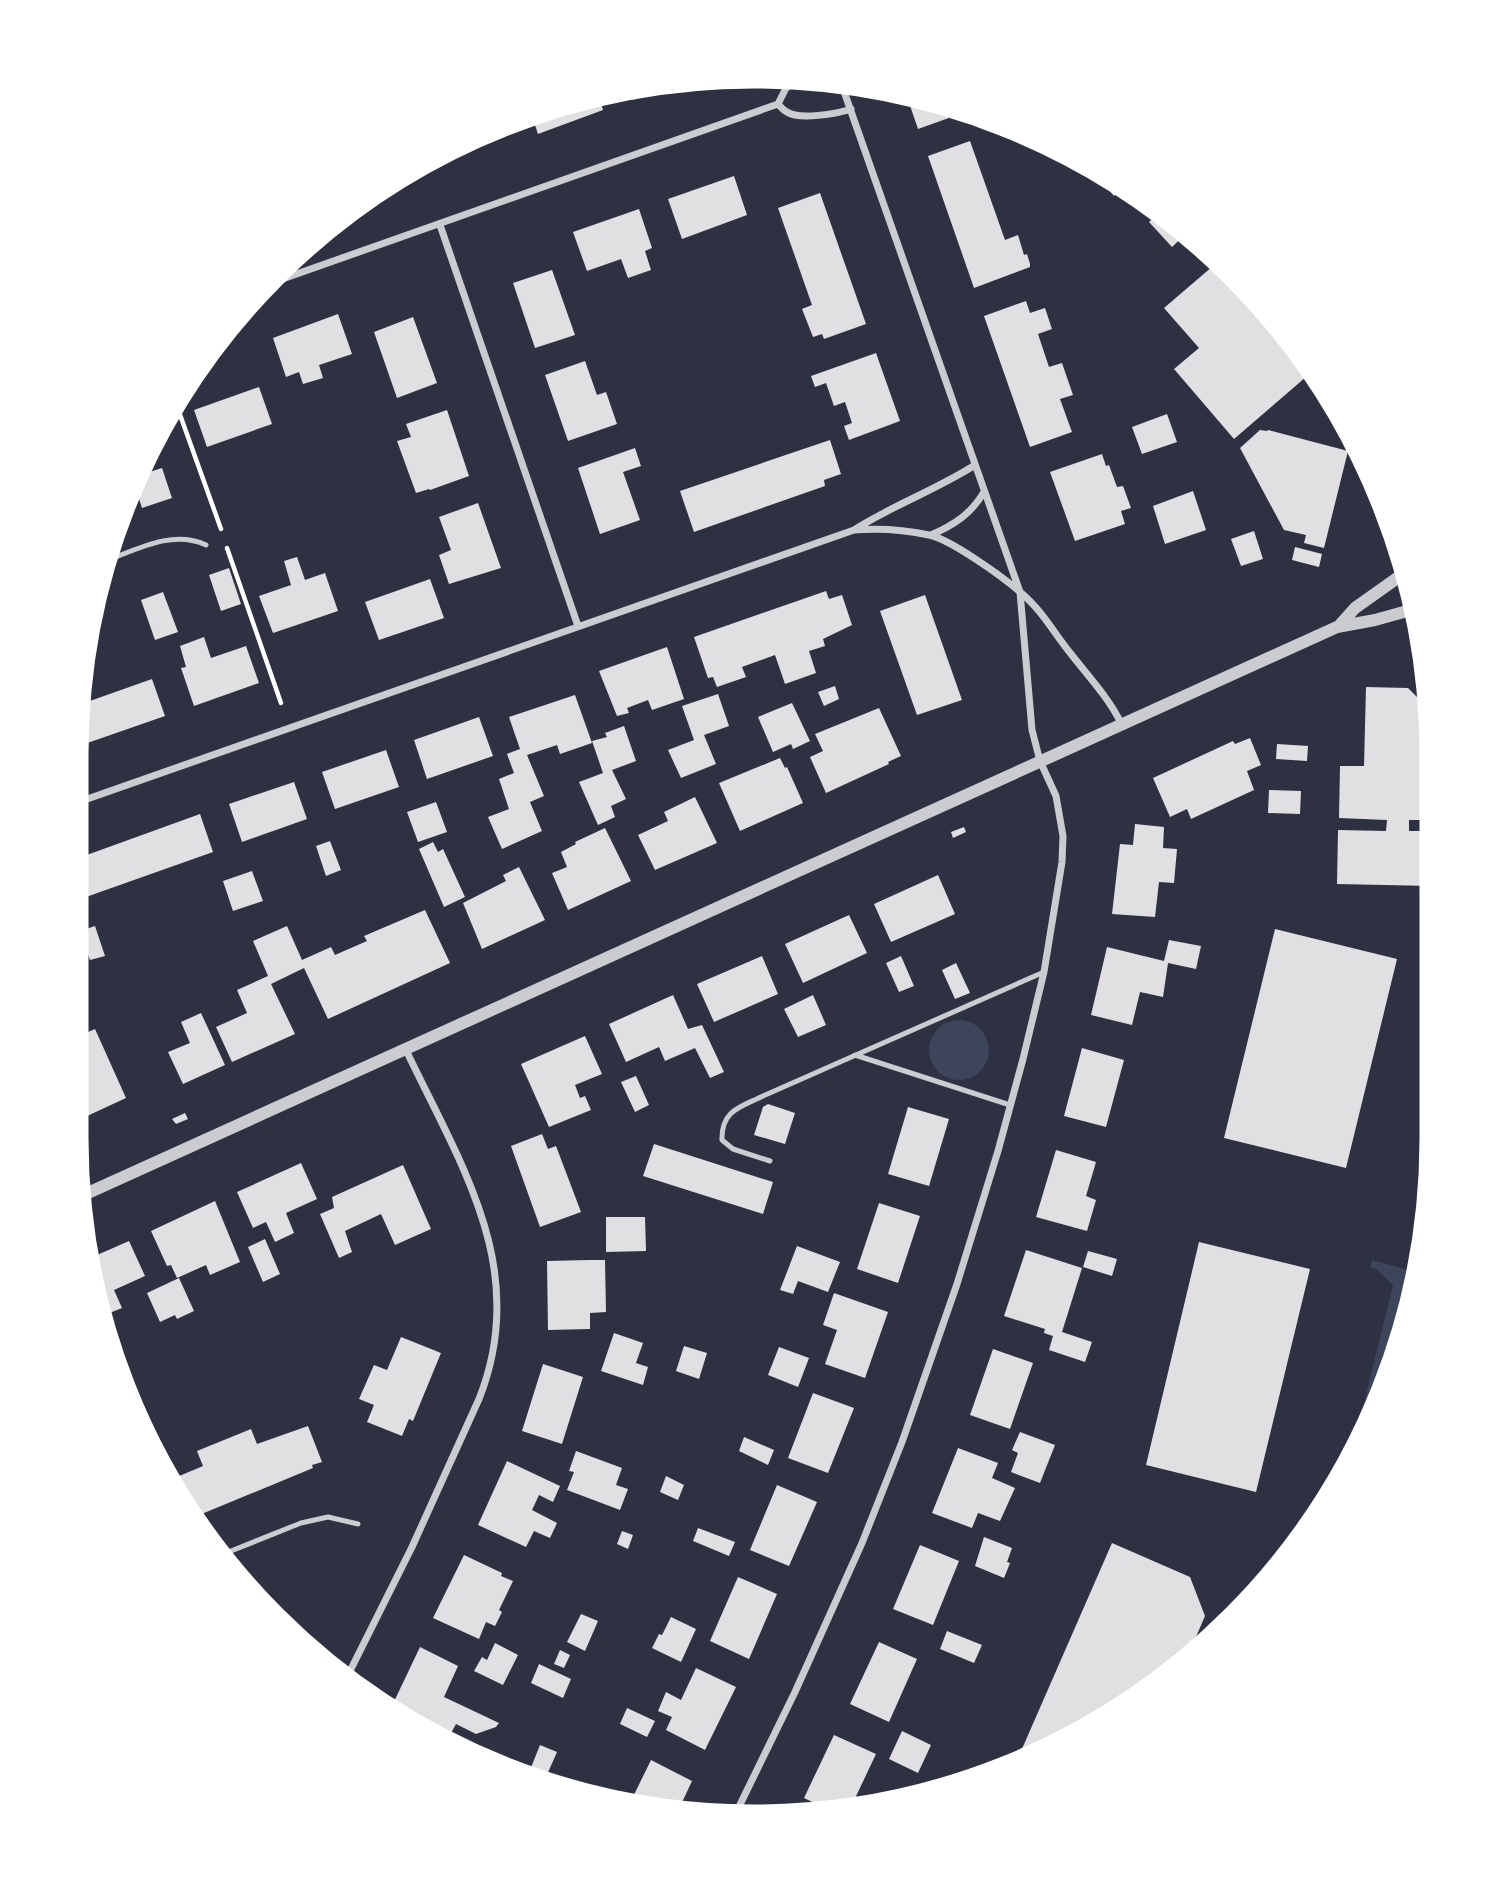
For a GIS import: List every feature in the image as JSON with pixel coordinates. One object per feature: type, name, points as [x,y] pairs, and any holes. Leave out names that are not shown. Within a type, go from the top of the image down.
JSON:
[{"type":"street","points":[[280,280],[778,104],[786,88],[792,85]]},
{"type":"street","points":[[738,1809],[826,1626],[902,1442],[969,1246],[1010,1105],[1044,972],[1059,886],[1063,836],[1056,796],[1040,761],[1032,730],[1020,592],[844,90]]},
{"type":"street","points":[[778,104],[788,114],[797,115],[830,114],[851,109]]},
{"type":"street","points":[[440,225],[578,626]]},
{"type":"street","points":[[84,800],[854,530],[885,511],[943,485],[975,465]]},
{"type":"street","points":[[932,535],[965,517],[977,505],[984,492]]},
{"type":"street","points":[[854,530],[932,535],[1020,592],[1047,621],[1093,680],[1121,723]]},
{"type":"street","points":[[1337,627],[1355,608],[1400,576]]},
{"type":"street","points":[[86,1194],[1337,627],[1408,610]]},
{"type":"street","points":[[349,1673],[479,1399],[488,1377],[497,1317],[497,1286],[487,1228],[469,1182],[405,1050]]},
{"type":"lane","points":[[114,558],[172,538],[192,538],[206,545]]},
{"type":"lane","points":[[770,1161],[733,1149],[722,1140],[722,1126],[727,1115],[764,1096],[1044,972]]},
{"type":"lane","points":[[855,1055],[1010,1105]]},
{"type":"lane","points":[[227,1553],[301,1523],[328,1517],[358,1524]]},
{"type":"path","points":[[179,411],[281,703]]},
{"type":"shaded area","points":[[959,1020],[980,1029],[989,1050],[980,1071],[959,1080],[938,1071],[929,1050],[938,1029]]},
{"type":"shaded area","points":[[1372,1260],[1411,1271],[1388,1354],[1355,1434],[1393,1285],[1376,1269],[1370,1267]]},
{"type":"building","points":[[655,92],[633,100],[631,96]]},
{"type":"building","points":[[601,102],[603,110],[538,134],[534,122]]},
{"type":"building","points":[[909,103],[955,116],[918,129]]},
{"type":"building","points":[[970,141],[1005,240],[1018,235],[1024,255],[1027,254],[1030,264],[1030,267],[974,288],[928,156]]},
{"type":"building","points":[[734,176],[747,215],[682,239],[668,199]]},
{"type":"building","points":[[1102,182],[1118,192],[1114,196]]},
{"type":"building","points":[[820,193],[866,324],[824,339],[822,334],[813,337],[802,309],[812,305],[778,208]]},
{"type":"building","points":[[639,209],[652,248],[645,251],[651,270],[628,278],[621,259],[587,271],[573,232]]},
{"type":"building","points":[[1155,217],[1182,238],[1172,247],[1149,222]]},
{"type":"building","points":[[1213,266],[1258,312],[1307,376],[1234,439],[1174,369],[1199,348],[1164,308]]},
{"type":"building","points":[[552,270],[575,335],[535,348],[513,283]]},
{"type":"building","points":[[1026,301],[1030,313],[1045,308],[1052,329],[1038,334],[1049,367],[1062,363],[1073,395],[1060,399],[1072,432],[1030,447],[984,316]]},
{"type":"building","points":[[338,314],[352,354],[319,365],[323,378],[303,384],[299,372],[286,377],[273,338]]},
{"type":"building","points":[[413,317],[437,383],[397,398],[374,332]]},
{"type":"building","points":[[876,353],[900,421],[849,440],[844,426],[852,423],[845,402],[834,406],[826,383],[815,387],[811,376]]},
{"type":"building","points":[[585,361],[597,395],[606,392],[617,424],[568,441],[545,375]]},
{"type":"building","points":[[259,387],[272,424],[207,447],[194,410]]},
{"type":"building","points":[[447,410],[469,476],[416,493],[397,441],[411,437],[406,424]]},
{"type":"building","points":[[1167,414],[1177,442],[1142,454],[1132,427]]},
{"type":"building","points":[[1260,430],[1348,451],[1324,548],[1304,543],[1306,535],[1284,530],[1240,448]]},
{"type":"building","points":[[830,440],[841,474],[824,480],[825,486],[694,532],[680,491]]},
{"type":"building","points":[[635,448],[641,466],[623,472],[640,520],[600,534],[578,468]]},
{"type":"building","points":[[1102,454],[1117,487],[1123,486],[1131,508],[1121,511],[1125,524],[1075,541],[1050,472]]},
{"type":"building","points":[[162,468],[172,498],[142,508],[137,493],[146,473]]},
{"type":"building","points":[[1193,491],[1206,530],[1165,544],[1153,506]]},
{"type":"building","points":[[478,503],[501,568],[449,584],[439,555],[451,550],[439,517]]},
{"type":"building","points":[[1254,531],[1263,559],[1241,566],[1231,539]]},
{"type":"building","points":[[1295,547],[1322,554],[1319,567],[1292,560]]},
{"type":"building","points":[[297,557],[305,580],[325,573],[338,611],[273,633],[259,596],[291,585],[284,561]]},
{"type":"building","points":[[229,568],[241,604],[221,611],[209,575]]},
{"type":"building","points":[[430,579],[444,618],[379,640],[365,602]]},
{"type":"building","points":[[826,591],[829,599],[842,595],[852,625],[823,639],[825,646],[809,651],[816,673],[785,684],[775,655],[742,667],[746,677],[717,687],[713,677],[708,678],[694,637]]},
{"type":"building","points":[[163,592],[178,632],[155,640],[141,600]]},
{"type":"building","points":[[925,595],[962,700],[917,715],[880,611]]},
{"type":"building","points":[[204,637],[211,658],[246,646],[259,683],[194,706],[181,668],[186,667],[180,646]]},
{"type":"building","points":[[667,647],[684,699],[652,710],[648,700],[627,708],[629,713],[617,716],[599,671]]},
{"type":"building","points":[[152,679],[165,716],[84,744],[86,699],[87,702]]},
{"type":"building","points":[[835,686],[839,699],[824,706],[818,692]]},
{"type":"building","points":[[1366,687],[1408,688],[1422,702],[1423,710],[1424,820],[1409,820],[1409,831],[1424,831],[1424,886],[1337,884],[1338,830],[1386,831],[1387,820],[1339,818],[1340,766],[1364,766]]},
{"type":"building","points":[[718,694],[729,726],[704,735],[716,764],[681,778],[668,750],[694,740],[682,706]]},
{"type":"building","points":[[575,695],[592,743],[560,754],[557,745],[527,755],[544,796],[530,802],[542,831],[502,849],[488,817],[509,809],[499,779],[514,773],[507,754],[520,749],[509,717]]},
{"type":"building","points":[[792,703],[810,741],[793,749],[791,744],[773,752],[758,717]]},
{"type":"building","points":[[879,708],[901,756],[826,793],[810,757],[823,751],[815,734]]},
{"type":"building","points":[[479,717],[493,756],[427,779],[414,740]]},
{"type":"building","points":[[624,726],[636,761],[612,770],[626,799],[611,806],[615,817],[598,825],[579,782],[603,773],[592,741],[607,737],[605,733]]},
{"type":"building","points":[[1250,738],[1261,765],[1247,771],[1254,790],[1191,819],[1187,809],[1170,817],[1153,778],[1233,741],[1235,744]]},
{"type":"building","points":[[1277,744],[1308,746],[1307,761],[1276,759]]},
{"type":"building","points":[[386,750],[399,787],[335,809],[322,772]]},
{"type":"building","points":[[780,758],[785,768],[787,767],[803,803],[740,831],[719,783]]},
{"type":"building","points":[[294,782],[307,819],[242,842],[229,804]]},
{"type":"building","points":[[1269,790],[1301,791],[1300,814],[1268,813]]},
{"type":"building","points":[[695,797],[717,843],[655,870],[638,835],[668,821],[664,812]]},
{"type":"building","points":[[436,802],[447,832],[418,842],[407,812]]},
{"type":"building","points":[[200,814],[213,852],[86,897],[84,856]]},
{"type":"building","points":[[1135,824],[1164,827],[1163,848],[1177,849],[1174,883],[1159,882],[1155,917],[1112,914],[1120,844],[1133,845]]},
{"type":"building","points":[[964,827],[966,832],[953,838],[951,832]]},
{"type":"building","points":[[605,828],[631,881],[568,910],[552,873],[567,867],[561,852]]},
{"type":"building","points":[[330,841],[341,870],[326,876],[316,846]]},
{"type":"building","points":[[433,842],[438,852],[443,849],[465,897],[444,907],[419,849]]},
{"type":"building","points":[[519,867],[545,920],[482,949],[463,903],[506,881],[503,875]]},
{"type":"building","points":[[252,871],[263,901],[233,911],[223,881]]},
{"type":"building","points":[[938,875],[955,914],[891,942],[874,904]]},
{"type":"building","points":[[425,910],[450,963],[328,1019],[304,968],[271,984],[295,1034],[232,1062],[216,1027],[247,1013],[237,990],[268,976],[253,941],[287,926],[302,960],[331,947],[335,955],[367,941],[364,936]]},
{"type":"building","points":[[849,915],[867,953],[803,983],[785,944]]},
{"type":"building","points":[[95,926],[105,956],[90,960],[84,943],[84,930]]},
{"type":"building","points":[[1275,929],[1397,959],[1346,1168],[1224,1138]]},
{"type":"building","points":[[1169,940],[1201,946],[1196,969],[1168,963],[1163,997],[1140,992],[1132,1025],[1091,1015],[1107,947],[1164,961]]},
{"type":"building","points":[[762,956],[778,994],[714,1022],[697,984]]},
{"type":"building","points":[[901,956],[914,986],[899,992],[886,963]]},
{"type":"building","points":[[956,963],[970,993],[955,999],[942,970]]},
{"type":"building","points":[[673,995],[688,1029],[702,1025],[724,1072],[710,1078],[695,1048],[665,1061],[659,1047],[626,1062],[609,1024]]},
{"type":"building","points":[[813,995],[826,1025],[798,1037],[784,1009]]},
{"type":"building","points":[[201,1013],[225,1065],[183,1084],[168,1052],[190,1043],[181,1022]]},
{"type":"building","points":[[95,1029],[126,1098],[84,1117],[84,1034]]},
{"type":"building","points":[[585,1036],[602,1074],[575,1085],[580,1098],[585,1096],[591,1110],[549,1127],[521,1064]]},
{"type":"building","points":[[1082,1048],[1124,1060],[1106,1127],[1064,1116]]},
{"type":"building","points":[[636,1076],[649,1105],[635,1112],[621,1082]]},
{"type":"building","points":[[768,1104],[795,1113],[785,1144],[754,1135],[763,1107]]},
{"type":"building","points":[[908,1107],[949,1119],[929,1186],[888,1174]]},
{"type":"building","points":[[185,1113],[188,1119],[176,1124],[172,1119]]},
{"type":"building","points":[[542,1134],[548,1149],[556,1146],[581,1212],[540,1227],[511,1146]]},
{"type":"building","points":[[654,1144],[773,1182],[763,1214],[643,1176]]},
{"type":"building","points":[[1056,1150],[1096,1162],[1086,1196],[1096,1200],[1087,1231],[1036,1217]]},
{"type":"building","points":[[301,1163],[317,1199],[286,1213],[294,1233],[275,1242],[266,1222],[253,1228],[237,1192]]},
{"type":"building","points":[[403,1165],[431,1229],[395,1245],[381,1214],[345,1231],[352,1252],[339,1258],[320,1214],[334,1208],[332,1197]]},
{"type":"building","points":[[215,1201],[240,1262],[210,1275],[206,1265],[177,1278],[171,1265],[167,1266],[151,1231]]},
{"type":"building","points":[[879,1203],[920,1216],[898,1283],[857,1269]]},
{"type":"building","points":[[606,1217],[645,1217],[646,1251],[606,1252]]},
{"type":"building","points":[[265,1239],[280,1274],[263,1282],[248,1247]]},
{"type":"building","points":[[129,1241],[145,1276],[114,1290],[122,1308],[108,1314],[97,1270],[95,1256]]},
{"type":"building","points":[[1199,1242],[1310,1269],[1256,1492],[1146,1465]]},
{"type":"building","points":[[797,1246],[840,1262],[828,1292],[798,1281],[793,1294],[780,1290]]},
{"type":"building","points":[[1026,1250],[1082,1268],[1062,1332],[1092,1342],[1085,1362],[1049,1350],[1053,1336],[1044,1333],[1045,1329],[1004,1316]]},
{"type":"building","points":[[1088,1251],[1117,1259],[1112,1276],[1083,1267]]},
{"type":"building","points":[[605,1260],[606,1312],[590,1313],[590,1329],[548,1330],[547,1261]]},
{"type":"building","points":[[179,1278],[194,1311],[177,1319],[175,1315],[160,1322],[147,1293]]},
{"type":"building","points":[[834,1293],[888,1312],[865,1378],[825,1364],[837,1330],[823,1325]]},
{"type":"building","points":[[614,1333],[643,1343],[636,1363],[648,1367],[643,1385],[601,1371]]},
{"type":"building","points":[[401,1337],[441,1353],[413,1421],[409,1419],[402,1436],[367,1422],[374,1405],[359,1399],[374,1365],[387,1370]]},
{"type":"building","points":[[684,1346],[707,1353],[699,1379],[676,1371]]},
{"type":"building","points":[[779,1347],[809,1358],[798,1387],[768,1375]]},
{"type":"building","points":[[993,1349],[1033,1363],[1010,1429],[970,1415]]},
{"type":"building","points":[[543,1364],[583,1377],[562,1444],[522,1431]]},
{"type":"building","points":[[813,1393],[854,1408],[828,1473],[788,1458]]},
{"type":"building","points":[[308,1426],[322,1462],[200,1515],[176,1477],[203,1466],[197,1451],[251,1429],[257,1444]]},
{"type":"building","points":[[1020,1432],[1055,1445],[1040,1483],[1011,1472],[1018,1453],[1012,1450]]},
{"type":"building","points":[[744,1437],[774,1450],[768,1465],[739,1451]]},
{"type":"building","points":[[958,1448],[998,1463],[992,1478],[1015,1488],[1000,1521],[978,1513],[972,1528],[932,1513]]},
{"type":"building","points":[[576,1451],[622,1468],[616,1485],[628,1489],[620,1510],[567,1490],[574,1472],[569,1471]]},
{"type":"building","points":[[507,1461],[560,1486],[553,1502],[539,1495],[532,1510],[557,1523],[550,1538],[534,1531],[526,1547],[478,1525]]},
{"type":"building","points":[[666,1476],[684,1485],[678,1500],[660,1492]]},
{"type":"building","points":[[777,1485],[817,1502],[789,1566],[750,1550]]},
{"type":"building","points":[[698,1528],[735,1542],[729,1556],[693,1541]]},
{"type":"building","points":[[622,1531],[633,1535],[628,1549],[617,1544]]},
{"type":"building","points":[[984,1537],[1012,1548],[1004,1578],[975,1566]]},
{"type":"building","points":[[1112,1543],[1190,1577],[1205,1616],[1192,1646],[1126,1696],[1089,1719],[1020,1754]]},
{"type":"building","points":[[920,1545],[959,1561],[933,1625],[893,1609]]},
{"type":"building","points":[[464,1555],[513,1581],[499,1610],[502,1612],[495,1626],[486,1622],[479,1639],[433,1618]]},
{"type":"building","points":[[738,1577],[777,1594],[749,1659],[710,1641]]},
{"type":"building","points":[[581,1614],[598,1621],[585,1651],[567,1642]]},
{"type":"building","points":[[671,1617],[696,1629],[681,1662],[652,1648]]},
{"type":"building","points":[[947,1631],[982,1645],[974,1663],[940,1649]]},
{"type":"building","points":[[879,1642],[917,1659],[889,1722],[850,1704]]},
{"type":"building","points":[[495,1643],[518,1655],[503,1685],[474,1671],[482,1657],[487,1660]]},
{"type":"building","points":[[420,1647],[458,1666],[444,1697],[499,1723],[496,1727],[476,1734],[456,1724],[450,1736],[393,1703]]},
{"type":"building","points":[[560,1650],[570,1655],[564,1668],[554,1664]]},
{"type":"building","points":[[539,1664],[571,1679],[563,1698],[531,1683]]},
{"type":"building","points":[[696,1668],[736,1687],[705,1750],[666,1730],[672,1717],[658,1711],[666,1692],[681,1700]]},
{"type":"building","points":[[627,1708],[655,1721],[647,1737],[620,1724]]},
{"type":"building","points":[[902,1731],[931,1745],[918,1773],[889,1759]]},
{"type":"building","points":[[834,1735],[876,1754],[854,1801],[820,1805],[804,1798]]},
{"type":"building","points":[[540,1745],[557,1752],[547,1775],[530,1770]]},
{"type":"building","points":[[651,1760],[692,1781],[681,1805],[633,1798]]}]
